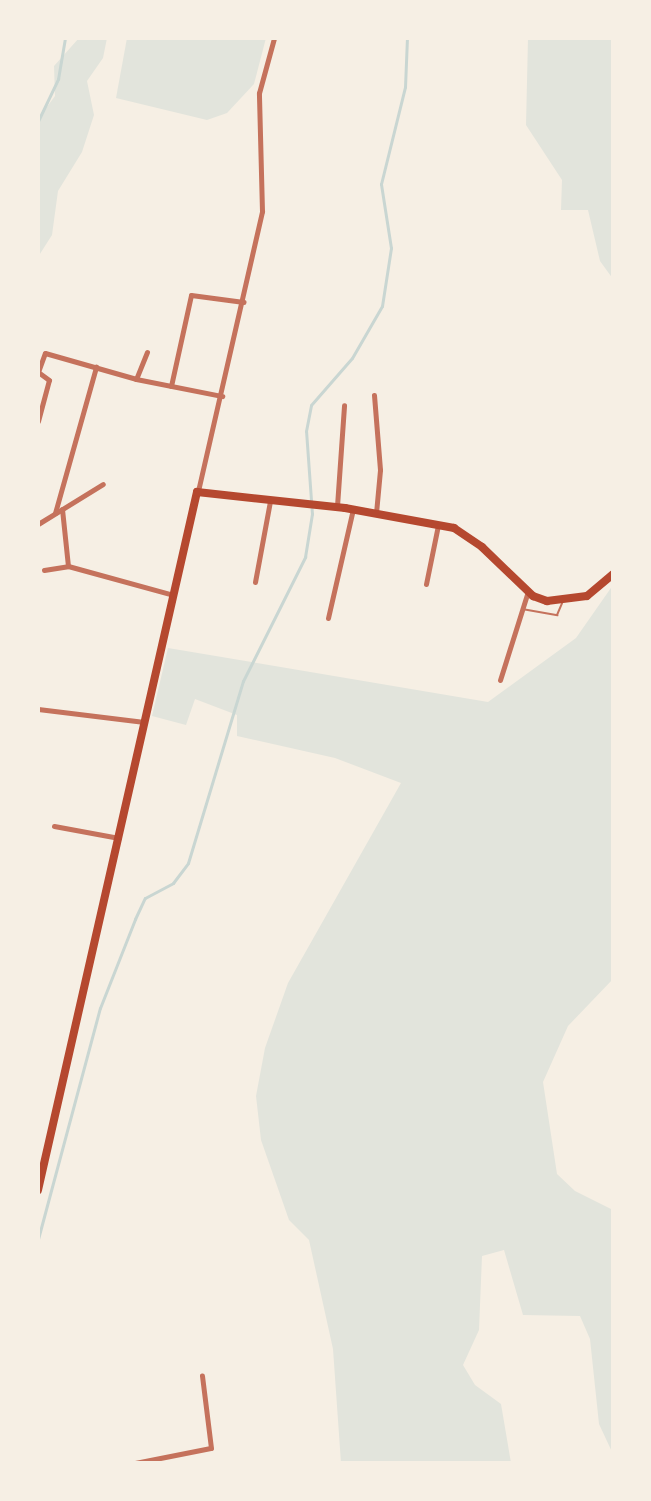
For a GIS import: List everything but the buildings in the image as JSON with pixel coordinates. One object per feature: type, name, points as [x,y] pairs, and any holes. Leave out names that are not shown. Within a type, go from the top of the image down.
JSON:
[{"type":"main road","points":[[38,1190],[197,492],[353,509],[438,525],[469,536],[528,591],[562,602],[587,596],[613,574]]},
{"type":"street","points":[[197,492],[244,302],[263,198],[259,93],[274,38]]},
{"type":"street","points":[[171,386],[191,295],[244,302]]},
{"type":"street","points":[[136,379],[147,352]]},
{"type":"street","points":[[38,421],[49,380],[38,373],[45,353],[136,379],[222,396]]},
{"type":"street","points":[[55,513],[96,367]]},
{"type":"street","points":[[374,395],[380,470],[376,514]]},
{"type":"street","points":[[337,507],[344,405]]},
{"type":"street","points":[[38,524],[103,484]]},
{"type":"street","points":[[255,582],[270,501]]},
{"type":"street","points":[[62,509],[68,566]]},
{"type":"street","points":[[328,618],[353,509]]},
{"type":"street","points":[[426,584],[438,525]]},
{"type":"street","points":[[44,570],[68,566],[173,595]]},
{"type":"street","points":[[500,680],[528,591]]},
{"type":"street","points":[[38,709],[145,722]]},
{"type":"street","points":[[54,826],[120,838]]},
{"type":"street","points":[[135,1463],[211,1448],[202,1376]]},
{"type":"lane","points":[[521,609],[557,615],[562,602]]},
{"type":"shaded area","points":[[79,38],[107,38],[103,58],[87,81],[94,115],[82,152],[58,191],[52,235],[38,257],[38,119],[55,96],[54,66]]},
{"type":"shaded area","points":[[127,38],[266,38],[254,84],[227,113],[207,120],[116,98]]},
{"type":"shaded area","points":[[528,38],[613,38],[613,279],[600,261],[588,210],[561,210],[562,180],[526,125]]},
{"type":"shaded area","points":[[613,585],[613,979],[568,1026],[543,1082],[557,1174],[575,1191],[613,1210],[613,1454],[599,1424],[590,1339],[580,1316],[523,1315],[504,1250],[482,1256],[479,1330],[463,1365],[475,1385],[501,1404],[511,1463],[341,1463],[333,1349],[309,1240],[289,1220],[261,1140],[256,1096],[265,1048],[288,983],[401,783],[335,758],[237,736],[237,715],[195,699],[186,725],[152,716],[168,648],[488,702],[576,638]]},
{"type":"waterway","points":[[38,121],[58,79],[65,38]]},
{"type":"waterway","points":[[38,1239],[100,1008],[145,898],[173,883],[188,863],[243,681],[305,557],[312,514],[306,431],[311,405],[352,358],[382,306],[391,248],[381,184],[405,87],[407,38]]}]
